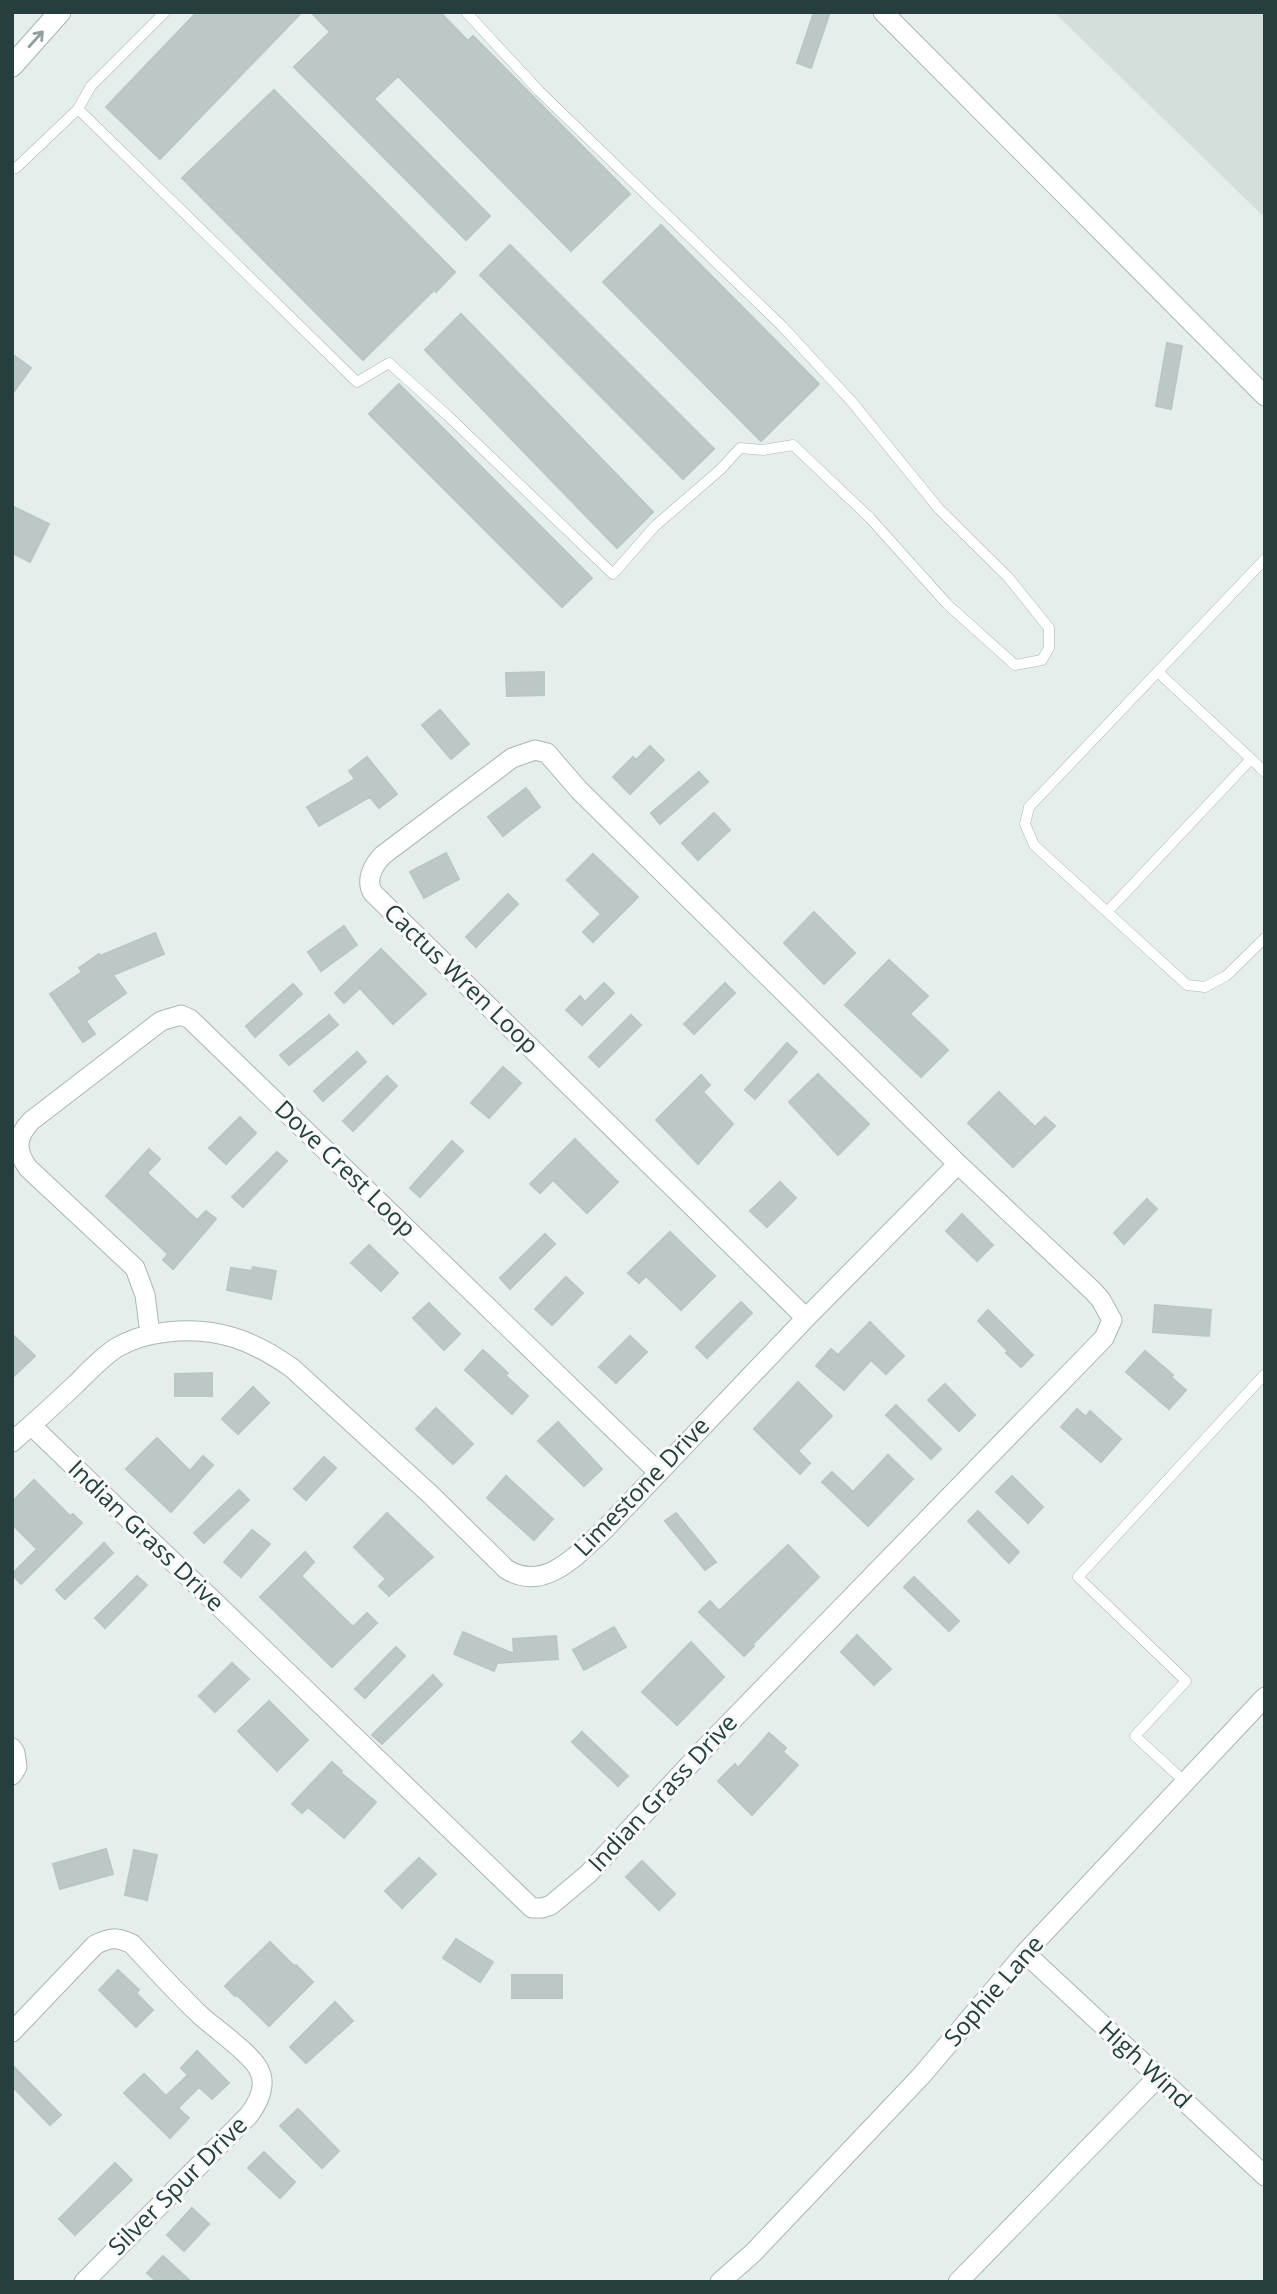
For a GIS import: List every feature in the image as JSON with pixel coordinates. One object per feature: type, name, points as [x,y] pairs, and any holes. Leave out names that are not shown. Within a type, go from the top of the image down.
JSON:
[{"type":"main road","points":[[12,66],[60,12]]},
{"type":"street","points":[[883,12],[1265,396]]},
{"type":"street","name":"Cactus Wren Loop","points":[[806,1318],[373,893],[370,877],[375,863],[512,758],[535,750],[547,753],[579,790],[958,1164]]},
{"type":"street","name":"Dove Crest Loop","points":[[150,1334],[145,1295],[135,1268],[28,1168],[22,1160],[18,1138],[31,1121],[162,1021],[181,1015],[190,1019],[658,1472]]},
{"type":"street","name":"Limestone Drive","points":[[12,1442],[117,1348],[150,1334],[186,1330],[214,1331],[273,1354],[292,1368],[353,1422],[506,1569],[519,1577],[544,1575],[574,1558],[603,1531],[806,1318],[958,1164]]},
{"type":"street","name":"Indian Grass Drive","points":[[32,1426],[533,1908],[542,1908],[561,1899],[588,1874],[716,1737],[1109,1331],[1112,1320],[1093,1291],[958,1164]]},
{"type":"street","name":"Sophie Lane","points":[[720,2282],[753,2253],[922,2075],[1025,1953],[1265,1697]]},
{"type":"street","points":[[12,1748],[17,1767],[12,1774]]},
{"type":"street","name":"Silver Spur Drive","points":[[12,2032],[95,1945],[118,1937],[132,1944],[200,2014],[259,2068],[262,2078],[258,2103],[249,2115],[84,2282]]},
{"type":"street","name":"High Wind","points":[[1025,1953],[1265,2176]]},
{"type":"street","points":[[958,2282],[1158,2077]]},
{"type":"lane","points":[[12,169],[78,109],[91,86],[164,12]]},
{"type":"lane","points":[[78,109],[356,382],[389,363],[613,574],[655,526],[721,469],[740,448],[763,450],[793,445],[870,518],[947,604],[1015,665],[1042,660],[1049,648],[1049,628],[1008,577],[939,509],[852,402],[782,326],[539,91],[466,12]]},
{"type":"lane","points":[[1265,559],[1029,807],[1025,824],[1034,845],[1187,985],[1205,987],[1226,976],[1265,937]]},
{"type":"lane","points":[[1158,672],[1265,772]]},
{"type":"lane","points":[[1108,911],[1251,759]]},
{"type":"lane","points":[[1185,1782],[1135,1736],[1186,1681],[1078,1577],[1265,1374]]},
{"type":"shaded area","points":[[1054,12],[1265,12],[1265,218]]},
{"type":"building","points":[[197,12],[302,12],[160,159],[106,107]]},
{"type":"building","points":[[311,12],[440,12],[468,41],[473,36],[630,194],[571,251],[398,76],[374,99],[490,216],[466,240],[294,67],[330,32]]},
{"type":"building","points":[[814,12],[830,12],[811,68],[797,63]]},
{"type":"building","points":[[274,90],[455,272],[363,360],[182,178]]},
{"type":"building","points":[[661,225],[819,384],[761,441],[603,282]]},
{"type":"building","points":[[510,245],[714,449],[683,479],[480,275]]},
{"type":"building","points":[[461,314],[653,512],[617,548],[425,350]]},
{"type":"building","points":[[1167,343],[1182,346],[1171,409],[1156,406]]},
{"type":"building","points":[[12,354],[31,368],[12,394]]},
{"type":"building","points":[[399,384],[592,578],[562,607],[369,414]]},
{"type":"building","points":[[12,506],[49,524],[30,562],[12,553]]},
{"type":"building","points":[[544,672],[544,695],[507,696],[506,673]]},
{"type":"building","points":[[440,710],[469,744],[451,759],[422,725]]},
{"type":"building","points":[[650,746],[664,760],[630,794],[613,777],[633,757],[636,760]]},
{"type":"building","points":[[367,757],[397,794],[379,808],[370,797],[319,826],[307,807],[355,779],[349,771]]},
{"type":"building","points":[[699,772],[708,782],[660,824],[651,813]]},
{"type":"building","points":[[526,788],[540,807],[503,836],[488,817]]},
{"type":"building","points":[[714,813],[730,830],[698,860],[682,843]]},
{"type":"building","points":[[446,853],[459,879],[424,898],[410,872]]},
{"type":"building","points":[[593,854],[638,897],[593,942],[583,932],[601,914],[567,880]]},
{"type":"building","points":[[508,894],[518,904],[476,947],[466,937]]},
{"type":"building","points":[[814,912],[855,953],[824,984],[784,943]]},
{"type":"building","points":[[344,926],[357,945],[321,971],[308,952]]},
{"type":"building","points":[[155,933],[164,954],[113,975],[126,993],[86,1021],[95,1034],[83,1042],[50,994],[82,972],[79,968],[99,954],[100,956]]},
{"type":"building","points":[[381,949],[426,994],[393,1024],[360,988],[344,1003],[335,993]]},
{"type":"building","points":[[889,960],[928,996],[910,1014],[948,1050],[921,1077],[845,1005]]},
{"type":"building","points":[[604,983],[614,993],[582,1025],[566,1010],[580,996],[585,1002]]},
{"type":"building","points":[[725,983],[735,993],[694,1034],[684,1024]]},
{"type":"building","points":[[293,984],[302,994],[255,1037],[246,1026]]},
{"type":"building","points":[[329,1015],[338,1025],[289,1065],[280,1055]]},
{"type":"building","points":[[631,1015],[641,1025],[599,1067],[589,1057]]},
{"type":"building","points":[[787,1043],[797,1052],[755,1099],[745,1090]]},
{"type":"building","points":[[357,1052],[366,1062],[323,1101],[314,1091]]},
{"type":"building","points":[[503,1067],[521,1083],[489,1118],[471,1103]]},
{"type":"building","points":[[818,1074],[869,1124],[838,1155],[789,1102]]},
{"type":"building","points":[[701,1075],[710,1085],[703,1092],[733,1124],[698,1164],[656,1120]]},
{"type":"building","points":[[387,1076],[397,1086],[353,1131],[343,1121]]},
{"type":"building","points":[[999,1092],[1035,1127],[1045,1117],[1055,1126],[1013,1167],[968,1123]]},
{"type":"building","points":[[240,1117],[256,1133],[226,1164],[209,1148]]},
{"type":"building","points":[[575,1139],[618,1182],[587,1213],[553,1180],[540,1193],[530,1184]]},
{"type":"building","points":[[452,1141],[463,1151],[420,1197],[410,1188]]},
{"type":"building","points":[[149,1149],[160,1159],[147,1173],[197,1220],[206,1211],[216,1219],[173,1269],[163,1260],[168,1254],[106,1196]]},
{"type":"building","points":[[277,1152],[287,1161],[243,1207],[232,1197]]},
{"type":"building","points":[[780,1182],[796,1198],[767,1227],[750,1211]]},
{"type":"building","points":[[1147,1199],[1157,1209],[1124,1244],[1114,1233]]},
{"type":"building","points":[[962,1214],[993,1245],[977,1261],[946,1231]]},
{"type":"building","points":[[670,1232],[715,1276],[681,1310],[646,1276],[639,1283],[628,1273]]},
{"type":"building","points":[[545,1234],[555,1244],[510,1289],[500,1278]]},
{"type":"building","points":[[369,1245],[398,1273],[381,1291],[351,1263]]},
{"type":"building","points":[[253,1267],[276,1271],[271,1299],[227,1290],[231,1268],[252,1271]]},
{"type":"building","points":[[566,1277],[583,1293],[552,1325],[535,1309]]},
{"type":"building","points":[[741,1302],[752,1313],[707,1358],[696,1347]]},
{"type":"building","points":[[429,1303],[460,1334],[444,1350],[413,1318]]},
{"type":"building","points":[[1155,1305],[1211,1310],[1209,1336],[1153,1332]]},
{"type":"building","points":[[988,1310],[1033,1355],[1021,1367],[978,1321]]},
{"type":"building","points":[[870,1322],[904,1356],[886,1374],[871,1360],[844,1390],[816,1366],[831,1349],[838,1355]]},
{"type":"building","points":[[12,1334],[35,1356],[12,1378]]},
{"type":"building","points":[[630,1336],[647,1352],[616,1383],[599,1367]]},
{"type":"building","points":[[483,1350],[528,1396],[512,1414],[465,1370]]},
{"type":"building","points":[[1145,1351],[1186,1390],[1169,1409],[1126,1372]]},
{"type":"building","points":[[212,1373],[212,1396],[175,1396],[175,1374]]},
{"type":"building","points":[[798,1382],[832,1416],[798,1451],[810,1463],[800,1474],[754,1429]]},
{"type":"building","points":[[945,1384],[975,1415],[959,1431],[928,1400]]},
{"type":"building","points":[[253,1387],[269,1403],[238,1434],[222,1419]]},
{"type":"building","points":[[896,1405],[941,1449],[931,1459],[886,1415]]},
{"type":"building","points":[[436,1408],[473,1444],[453,1464],[416,1429]]},
{"type":"building","points":[[1077,1409],[1086,1417],[1090,1411],[1121,1439],[1101,1462],[1061,1427]]},
{"type":"building","points":[[558,1422],[602,1469],[584,1486],[538,1441]]},
{"type":"building","points":[[157,1438],[190,1471],[203,1456],[213,1465],[171,1512],[126,1469]]},
{"type":"building","points":[[888,1455],[913,1479],[868,1526],[822,1482],[832,1472],[853,1492]]},
{"type":"building","points":[[324,1457],[336,1468],[306,1500],[294,1489]]},
{"type":"building","points":[[506,1476],[553,1519],[534,1540],[487,1498]]},
{"type":"building","points":[[1012,1476],[1043,1507],[1028,1523],[996,1492]]},
{"type":"building","points":[[34,1480],[70,1516],[73,1514],[82,1523],[21,1584],[12,1574],[37,1549],[12,1524],[12,1502]]},
{"type":"building","points":[[239,1490],[249,1500],[204,1543],[194,1533]]},
{"type":"building","points":[[978,1511],[1019,1552],[1009,1563],[968,1521]]},
{"type":"building","points":[[387,1513],[433,1557],[389,1596],[379,1586],[386,1579],[354,1547]]},
{"type":"building","points":[[676,1513],[716,1562],[705,1570],[665,1521]]},
{"type":"building","points":[[252,1530],[270,1544],[241,1577],[224,1562]]},
{"type":"building","points":[[104,1543],[113,1553],[65,1599],[56,1590]]},
{"type":"building","points":[[788,1545],[819,1577],[744,1656],[699,1612],[710,1601],[719,1611]]},
{"type":"building","points":[[305,1552],[314,1562],[301,1576],[353,1627],[367,1613],[377,1623],[332,1667],[260,1597]]},
{"type":"building","points":[[137,1576],[147,1585],[105,1628],[95,1618]]},
{"type":"building","points":[[914,1577],[959,1621],[949,1631],[904,1587]]},
{"type":"building","points":[[614,1627],[626,1647],[584,1670],[573,1650]]},
{"type":"building","points":[[463,1632],[514,1654],[513,1639],[556,1636],[558,1659],[497,1663],[494,1671],[454,1654]]},
{"type":"building","points":[[857,1635],[891,1669],[874,1685],[841,1652]]},
{"type":"building","points":[[691,1642],[724,1677],[677,1725],[642,1692]]},
{"type":"building","points":[[396,1647],[405,1656],[365,1698],[355,1689]]},
{"type":"building","points":[[232,1663],[249,1679],[215,1712],[199,1696]]},
{"type":"building","points":[[433,1675],[442,1685],[382,1744],[372,1735]]},
{"type":"building","points":[[269,1701],[308,1740],[277,1771],[238,1731]]},
{"type":"building","points":[[582,1732],[628,1776],[618,1786],[572,1742]]},
{"type":"building","points":[[769,1733],[786,1748],[783,1752],[798,1765],[752,1815],[718,1781],[735,1764],[738,1768]]},
{"type":"building","points":[[332,1762],[376,1802],[344,1838],[308,1807],[302,1813],[292,1804]]},
{"type":"building","points":[[106,1849],[113,1874],[60,1889],[53,1864]]},
{"type":"building","points":[[134,1850],[157,1855],[147,1900],[125,1895]]},
{"type":"building","points":[[419,1858],[436,1874],[402,1908],[385,1891]]},
{"type":"building","points":[[642,1861],[675,1894],[659,1910],[626,1877]]},
{"type":"building","points":[[456,1939],[493,1962],[480,1982],[443,1958]]},
{"type":"building","points":[[270,1942],[313,1982],[269,2026],[225,1986]]},
{"type":"building","points":[[118,1970],[139,1990],[136,1993],[153,2010],[136,2027],[99,1990]]},
{"type":"building","points":[[512,1975],[562,1975],[562,1998],[512,1998]]},
{"type":"building","points":[[335,2002],[353,2021],[306,2063],[290,2047]]},
{"type":"building","points":[[197,2051],[229,2083],[212,2099],[199,2087],[178,2108],[189,2118],[170,2138],[124,2093],[144,2074],[166,2096],[188,2075],[181,2068]]},
{"type":"building","points":[[12,2065],[61,2115],[50,2125],[12,2086]]},
{"type":"building","points":[[298,2109],[339,2151],[322,2168],[280,2126]]},
{"type":"building","points":[[264,2152],[295,2182],[280,2198],[248,2168]]},
{"type":"building","points":[[115,2163],[132,2180],[75,2235],[59,2219]]},
{"type":"building","points":[[192,2208],[209,2224],[184,2251],[167,2235]]},
{"type":"building","points":[[163,2256],[191,2282],[157,2282],[147,2273]]}]
